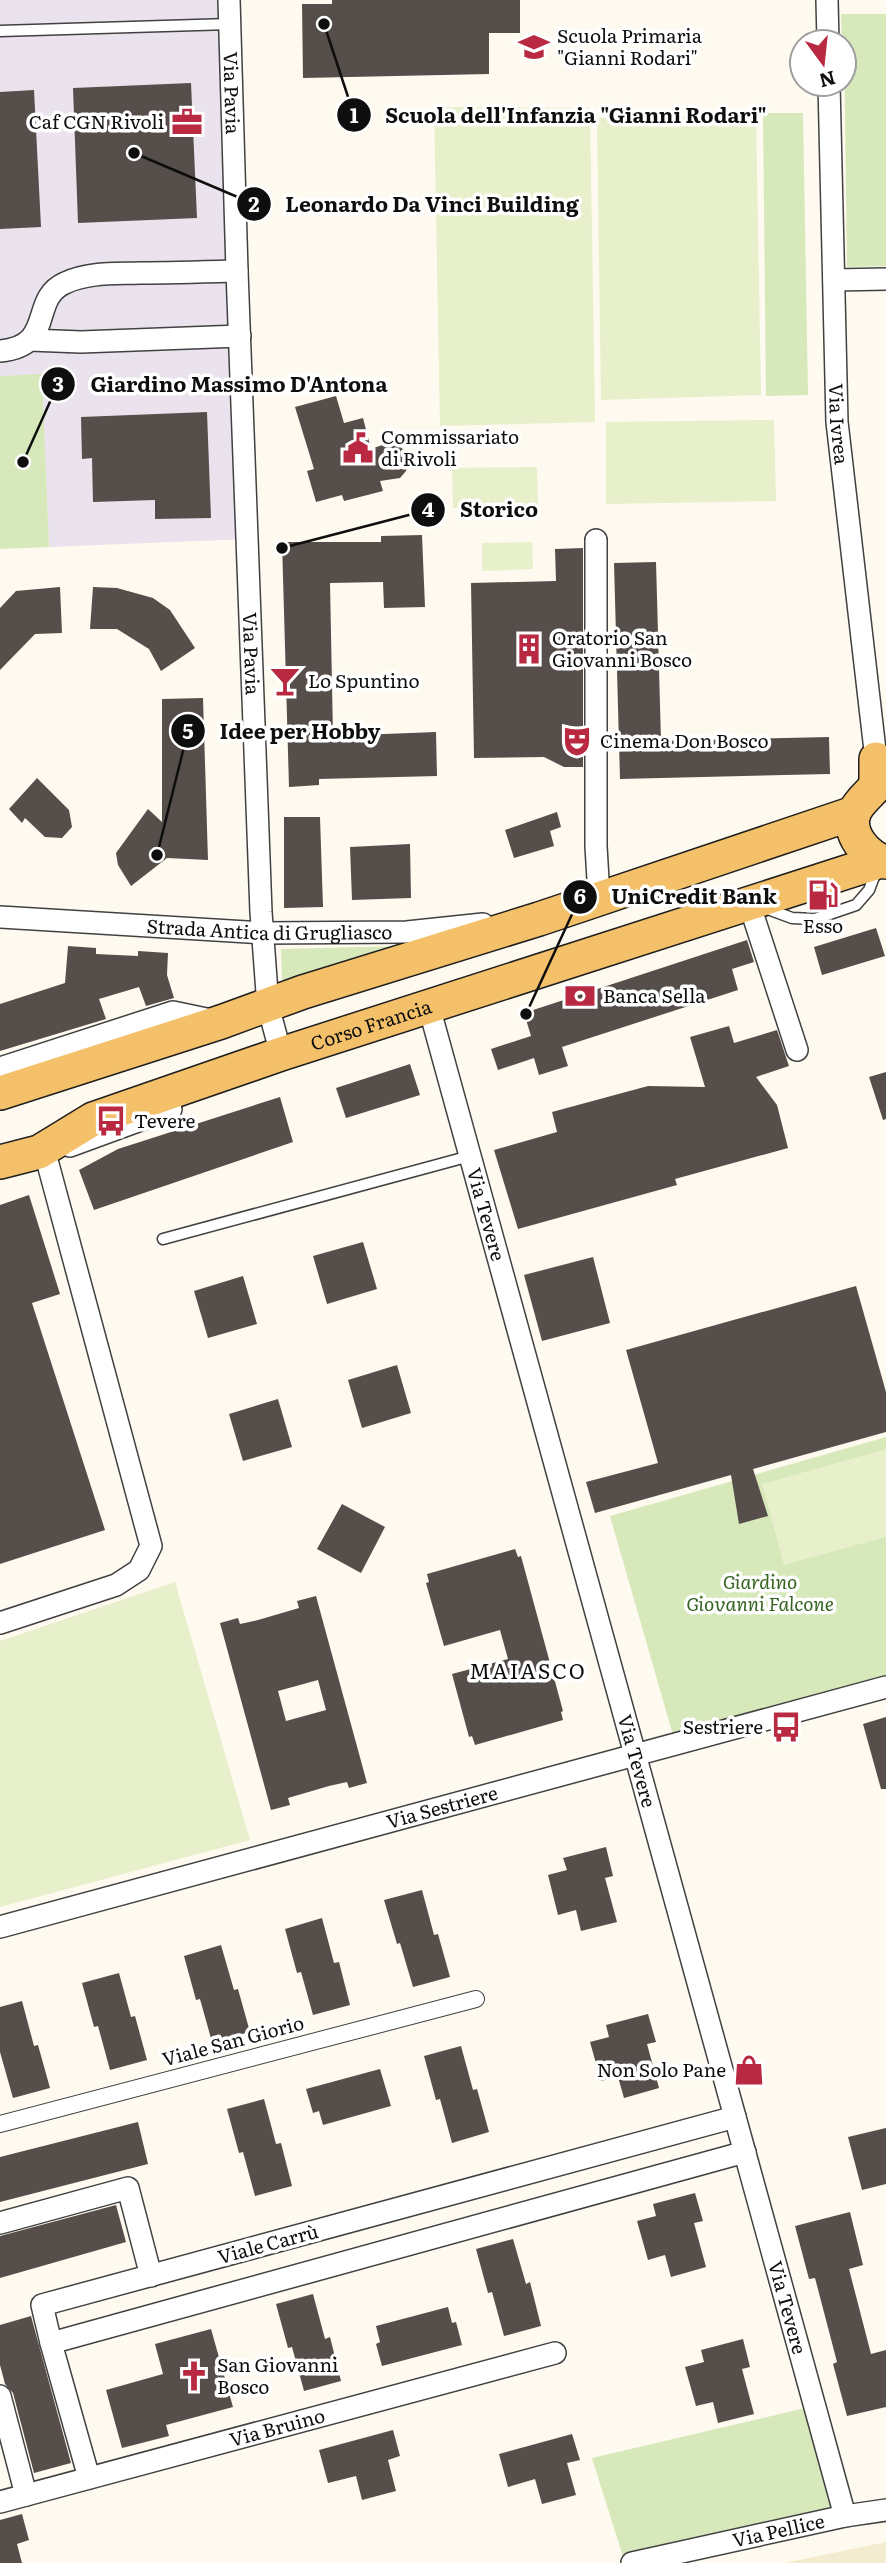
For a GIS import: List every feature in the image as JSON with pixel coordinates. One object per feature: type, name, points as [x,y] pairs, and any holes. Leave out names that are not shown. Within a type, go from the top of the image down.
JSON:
[{"type":"main road","points":[[0,1093],[268,1006],[410,944],[539,919],[854,813],[876,786],[876,759]]},
{"type":"main road","points":[[854,813],[857,840],[868,853],[884,862]]},
{"type":"main road","name":"Corso Francia","points":[[0,1163],[39,1152],[93,1119],[281,1054],[432,1014],[749,903],[884,862]]},
{"type":"street","name":"Via Pavia","points":[[229,0],[263,933],[268,1006],[281,1054]]},
{"type":"street","points":[[827,0],[828,28]]},
{"type":"street","name":"Via Ivrea","points":[[829,98],[837,422],[876,759]]},
{"type":"street","points":[[0,351],[16,348],[30,340],[39,328],[46,299],[53,290],[65,283],[98,275],[237,271]]},
{"type":"street","points":[[834,280],[886,279]]},
{"type":"street","points":[[30,340],[81,342],[240,336]]},
{"type":"street","points":[[596,540],[596,846],[599,897]]},
{"type":"street","points":[[749,903],[797,1050]]},
{"type":"street","name":"Strada Antica di Grugliasco","points":[[0,917],[410,944]]},
{"type":"street","points":[[0,1068],[173,1012],[221,1022]]},
{"type":"street","name":"Via Tevere","points":[[432,1014],[845,2516]]},
{"type":"street","name":"Corso Francia","points":[[0,1179],[48,1164],[69,1146],[432,1014]]},
{"type":"street","points":[[0,1623],[117,1585],[139,1570],[151,1546],[48,1164]]},
{"type":"street","name":"Via Sestriere","points":[[0,1927],[886,1686]]},
{"type":"street","name":"Viale San Giorio","points":[[0,2124],[476,1999]]},
{"type":"street","name":"Viale Carrù","points":[[89,2478],[42,2305],[735,2117]]},
{"type":"street","points":[[616,2149],[625,2185]]},
{"type":"street","name":"Viale Carrù","points":[[51,2343],[745,2152]]},
{"type":"street","points":[[531,2172],[541,2208]]},
{"type":"street","points":[[0,2222],[128,2188],[151,2276]]},
{"type":"street","name":"Via Bruino","points":[[0,2502],[555,2353]]},
{"type":"street","points":[[0,2396],[26,2495]]},
{"type":"street","name":"Via Pellice","points":[[632,2563],[845,2516],[886,2510]]},
{"type":"lane","points":[[0,31],[230,24]]},
{"type":"lane","points":[[163,1239],[470,1156]]},
{"type":"shaded area","points":[[0,0],[235,0],[247,539],[49,547],[42,375],[0,376]]},
{"type":"shaded area","points":[[886,2542],[886,2563],[784,2563]]},
{"type":"green space","points":[[841,14],[886,14],[886,266],[847,267],[845,98],[858,98],[858,28],[842,28]]},
{"type":"green space","points":[[434,107],[590,108],[595,422],[440,426]]},
{"type":"green space","points":[[763,113],[803,113],[808,395],[766,396]]},
{"type":"green space","points":[[756,114],[761,395],[601,400],[597,118]]},
{"type":"green space","points":[[42,374],[49,547],[0,549],[0,376]]},
{"type":"green space","points":[[774,420],[776,501],[606,504],[606,422]]},
{"type":"green space","points":[[537,467],[538,506],[453,508],[452,468]]},
{"type":"green space","points":[[532,542],[533,569],[482,571],[482,543]]},
{"type":"green space","points":[[399,946],[282,983],[281,949]]},
{"type":"green space","name":"Giardino Giovanni Falcone","points":[[886,1437],[886,1680],[673,1735],[610,1516]]},
{"type":"green space","points":[[886,1449],[886,1537],[784,1565],[762,1484]]},
{"type":"green space","points":[[175,1582],[250,1840],[0,1907],[0,1641]]},
{"type":"green space","points":[[814,2406],[845,2516],[625,2563],[592,2458]]},
{"type":"building","points":[[332,0],[520,0],[520,33],[489,33],[489,74],[303,78],[302,4],[332,4]]},
{"type":"building","points":[[191,83],[197,218],[78,223],[73,88]]},
{"type":"building","points":[[34,90],[41,227],[0,229],[0,92]]},
{"type":"building","points":[[336,396],[344,423],[363,418],[371,449],[388,443],[398,445],[407,453],[409,461],[400,478],[380,481],[383,491],[344,501],[342,495],[316,502],[307,471],[314,469],[295,407]]},
{"type":"building","points":[[207,412],[211,518],[155,519],[155,500],[93,502],[92,458],[82,459],[81,417]]},
{"type":"building","points":[[422,535],[425,607],[384,608],[383,582],[330,583],[333,736],[436,732],[437,776],[319,779],[319,785],[289,787],[282,542],[381,542],[381,536]]},
{"type":"building","name":"Oratorio San Giovanni Bosco","points":[[583,548],[583,767],[564,767],[544,757],[474,758],[471,583],[556,581],[555,549]]},
{"type":"building","points":[[656,562],[661,741],[829,737],[830,774],[620,779],[614,563]]},
{"type":"building","points":[[60,587],[62,633],[35,634],[0,670],[0,608],[16,591]]},
{"type":"building","points":[[93,587],[117,588],[153,598],[170,610],[195,648],[161,671],[149,649],[117,629],[90,629]]},
{"type":"building","points":[[203,698],[208,860],[167,858],[131,886],[118,865],[116,853],[148,809],[162,822],[162,699]]},
{"type":"building","points":[[37,778],[69,810],[72,827],[62,838],[45,837],[25,818],[22,823],[9,809]]},
{"type":"building","points":[[557,812],[561,827],[550,831],[554,846],[514,858],[505,830]]},
{"type":"building","points":[[284,817],[320,817],[323,907],[284,908]]},
{"type":"building","points":[[410,844],[411,898],[352,900],[350,847]]},
{"type":"building","points":[[876,928],[885,956],[822,975],[814,947]]},
{"type":"building","points":[[747,940],[754,962],[732,969],[738,990],[562,1047],[568,1066],[539,1075],[534,1058],[498,1070],[491,1049],[531,1036],[524,1013]]},
{"type":"building","points":[[68,946],[96,948],[96,954],[138,956],[138,951],[168,953],[167,975],[174,998],[146,1006],[139,987],[99,999],[106,1019],[0,1051],[0,1004],[65,983]]},
{"type":"building","points":[[729,1026],[734,1043],[777,1030],[789,1066],[756,1077],[777,1105],[788,1148],[675,1179],[677,1185],[518,1229],[494,1150],[557,1132],[552,1112],[648,1086],[705,1087],[690,1037]]},
{"type":"building","points":[[410,1064],[420,1095],[346,1118],[336,1088]]},
{"type":"building","points":[[886,1072],[886,1119],[883,1120],[869,1077]]},
{"type":"building","points":[[280,1097],[293,1142],[94,1210],[79,1170],[118,1149]]},
{"type":"building","points":[[29,1195],[60,1294],[32,1303],[105,1530],[0,1564],[0,1205]]},
{"type":"building","points":[[363,1242],[377,1289],[327,1304],[313,1256]]},
{"type":"building","points":[[593,1257],[610,1323],[542,1341],[524,1275]]},
{"type":"building","points":[[243,1276],[257,1324],[208,1338],[194,1291]]},
{"type":"building","points":[[856,1286],[886,1392],[886,1432],[753,1469],[768,1516],[739,1524],[731,1475],[595,1513],[586,1482],[658,1463],[626,1350]]},
{"type":"building","points":[[397,1365],[411,1413],[362,1428],[348,1380]]},
{"type":"building","points":[[278,1399],[292,1447],[243,1461],[229,1414]]},
{"type":"building","points":[[342,1504],[385,1527],[361,1573],[317,1549]]},
{"type":"building","points":[[515,1549],[518,1557],[521,1556],[563,1711],[563,1720],[475,1745],[472,1736],[469,1737],[452,1674],[508,1659],[500,1630],[444,1646],[426,1583],[429,1582],[427,1574]]},
{"type":"building","points":[[316,1596],[367,1783],[349,1788],[347,1782],[329,1786],[288,1798],[290,1805],[271,1810],[220,1623],[238,1618],[240,1624],[258,1620],[299,1608],[297,1601]],"holes":[[[318,1680],[326,1710],[286,1721],[278,1691]]]},
{"type":"building","points":[[886,1717],[886,1789],[881,1789],[863,1724]]},
{"type":"building","points":[[606,1847],[613,1876],[605,1878],[617,1922],[581,1931],[576,1910],[558,1915],[548,1875],[567,1870],[563,1858]]},
{"type":"building","points":[[422,1890],[434,1935],[438,1934],[450,1977],[413,1987],[384,1900]]},
{"type":"building","points":[[322,1918],[334,1963],[339,1962],[350,2005],[313,2015],[301,1972],[297,1973],[285,1929]]},
{"type":"building","points":[[221,1945],[234,1990],[238,1989],[250,2032],[212,2042],[200,1999],[196,2000],[184,1956]]},
{"type":"building","points":[[119,1973],[147,2060],[110,2070],[82,1983]]},
{"type":"building","points":[[22,2001],[34,2046],[38,2045],[50,2088],[13,2098],[0,2052],[0,2007]]},
{"type":"building","points":[[648,2014],[656,2042],[647,2044],[659,2088],[624,2098],[618,2077],[601,2081],[590,2042],[609,2037],[606,2025]]},
{"type":"building","points":[[461,2046],[473,2090],[477,2089],[489,2132],[452,2143],[424,2056]]},
{"type":"building","points":[[380,2069],[391,2106],[323,2125],[319,2111],[313,2113],[306,2089]]},
{"type":"building","points":[[264,2099],[276,2144],[281,2143],[292,2186],[255,2196],[227,2109]]},
{"type":"building","points":[[138,2122],[148,2164],[0,2202],[0,2157]]},
{"type":"building","points":[[886,2128],[886,2184],[862,2190],[848,2137]]},
{"type":"building","points":[[695,2193],[703,2221],[694,2223],[706,2267],[671,2277],[665,2255],[648,2260],[637,2221],[656,2216],[653,2204]]},
{"type":"building","points":[[116,2205],[126,2242],[0,2278],[0,2236]]},
{"type":"building","points":[[850,2212],[863,2265],[849,2269],[871,2354],[886,2350],[886,2407],[847,2416],[833,2364],[837,2362],[815,2278],[809,2279],[795,2226]]},
{"type":"building","points":[[513,2239],[526,2284],[530,2282],[541,2326],[504,2336],[476,2249]]},
{"type":"building","points":[[313,2294],[325,2339],[330,2337],[341,2381],[304,2391],[276,2304]]},
{"type":"building","points":[[448,2307],[452,2323],[456,2322],[462,2345],[382,2366],[376,2344],[380,2342],[376,2326]]},
{"type":"building","points":[[31,2316],[71,2463],[34,2473],[13,2393],[5,2384],[0,2365],[0,2325]]},
{"type":"building","points":[[211,2329],[233,2407],[166,2425],[169,2436],[122,2448],[106,2390],[163,2374],[155,2344]]},
{"type":"building","points":[[743,2339],[750,2367],[742,2369],[754,2414],[718,2423],[713,2402],[696,2406],[685,2367],[704,2362],[701,2350]]},
{"type":"building","points":[[393,2430],[400,2456],[388,2460],[396,2491],[362,2500],[356,2476],[328,2483],[319,2450]]},
{"type":"building","points":[[572,2434],[580,2460],[567,2463],[576,2495],[542,2504],[535,2479],[508,2487],[499,2454]]},
{"type":"building","points":[[22,2514],[29,2540],[17,2544],[22,2563],[0,2563],[0,2520]]},
{"type":"place","name":"Scuola dell'Infanzia \"Gianni Rodari\"","points":[[324,24]]},
{"type":"place","name":"Scuola Primaria \"Gianni Rodari\"","points":[[534,47]]},
{"type":"place","name":"Caf CGN Rivoli","points":[[187,122]]},
{"type":"place","name":"Leonardo Da Vinci Building","points":[[134,153]]},
{"type":"place","name":"Commissariato di Rivoli","points":[[358,448]]},
{"type":"place","name":"Giardino Massimo D'Antona","points":[[23,462]]},
{"type":"place","name":"Storico","points":[[282,548]]},
{"type":"place","name":"Oratorio San Giovanni Bosco","points":[[529,649]]},
{"type":"place","name":"Lo Spuntino","points":[[285,681]]},
{"type":"place","name":"Cinema Don Bosco","points":[[577,741]]},
{"type":"place","name":"Idee per Hobby","points":[[157,855]]},
{"type":"place","name":"Esso","points":[[823,895]]},
{"type":"place","name":"Banca Sella","points":[[580,996]]},
{"type":"place","name":"UniCredit Bank","points":[[526,1014]]},
{"type":"place","name":"Tevere","points":[[111,1121]]},
{"type":"place","name":"Sestriere","points":[[786,1727]]},
{"type":"place","name":"Non Solo Pane","points":[[749,2070]]},
{"type":"place","name":"San Giovanni Bosco","points":[[194,2376]]},
{"type":"district","name":"MAIASCO","points":[[528,1672]]}]
